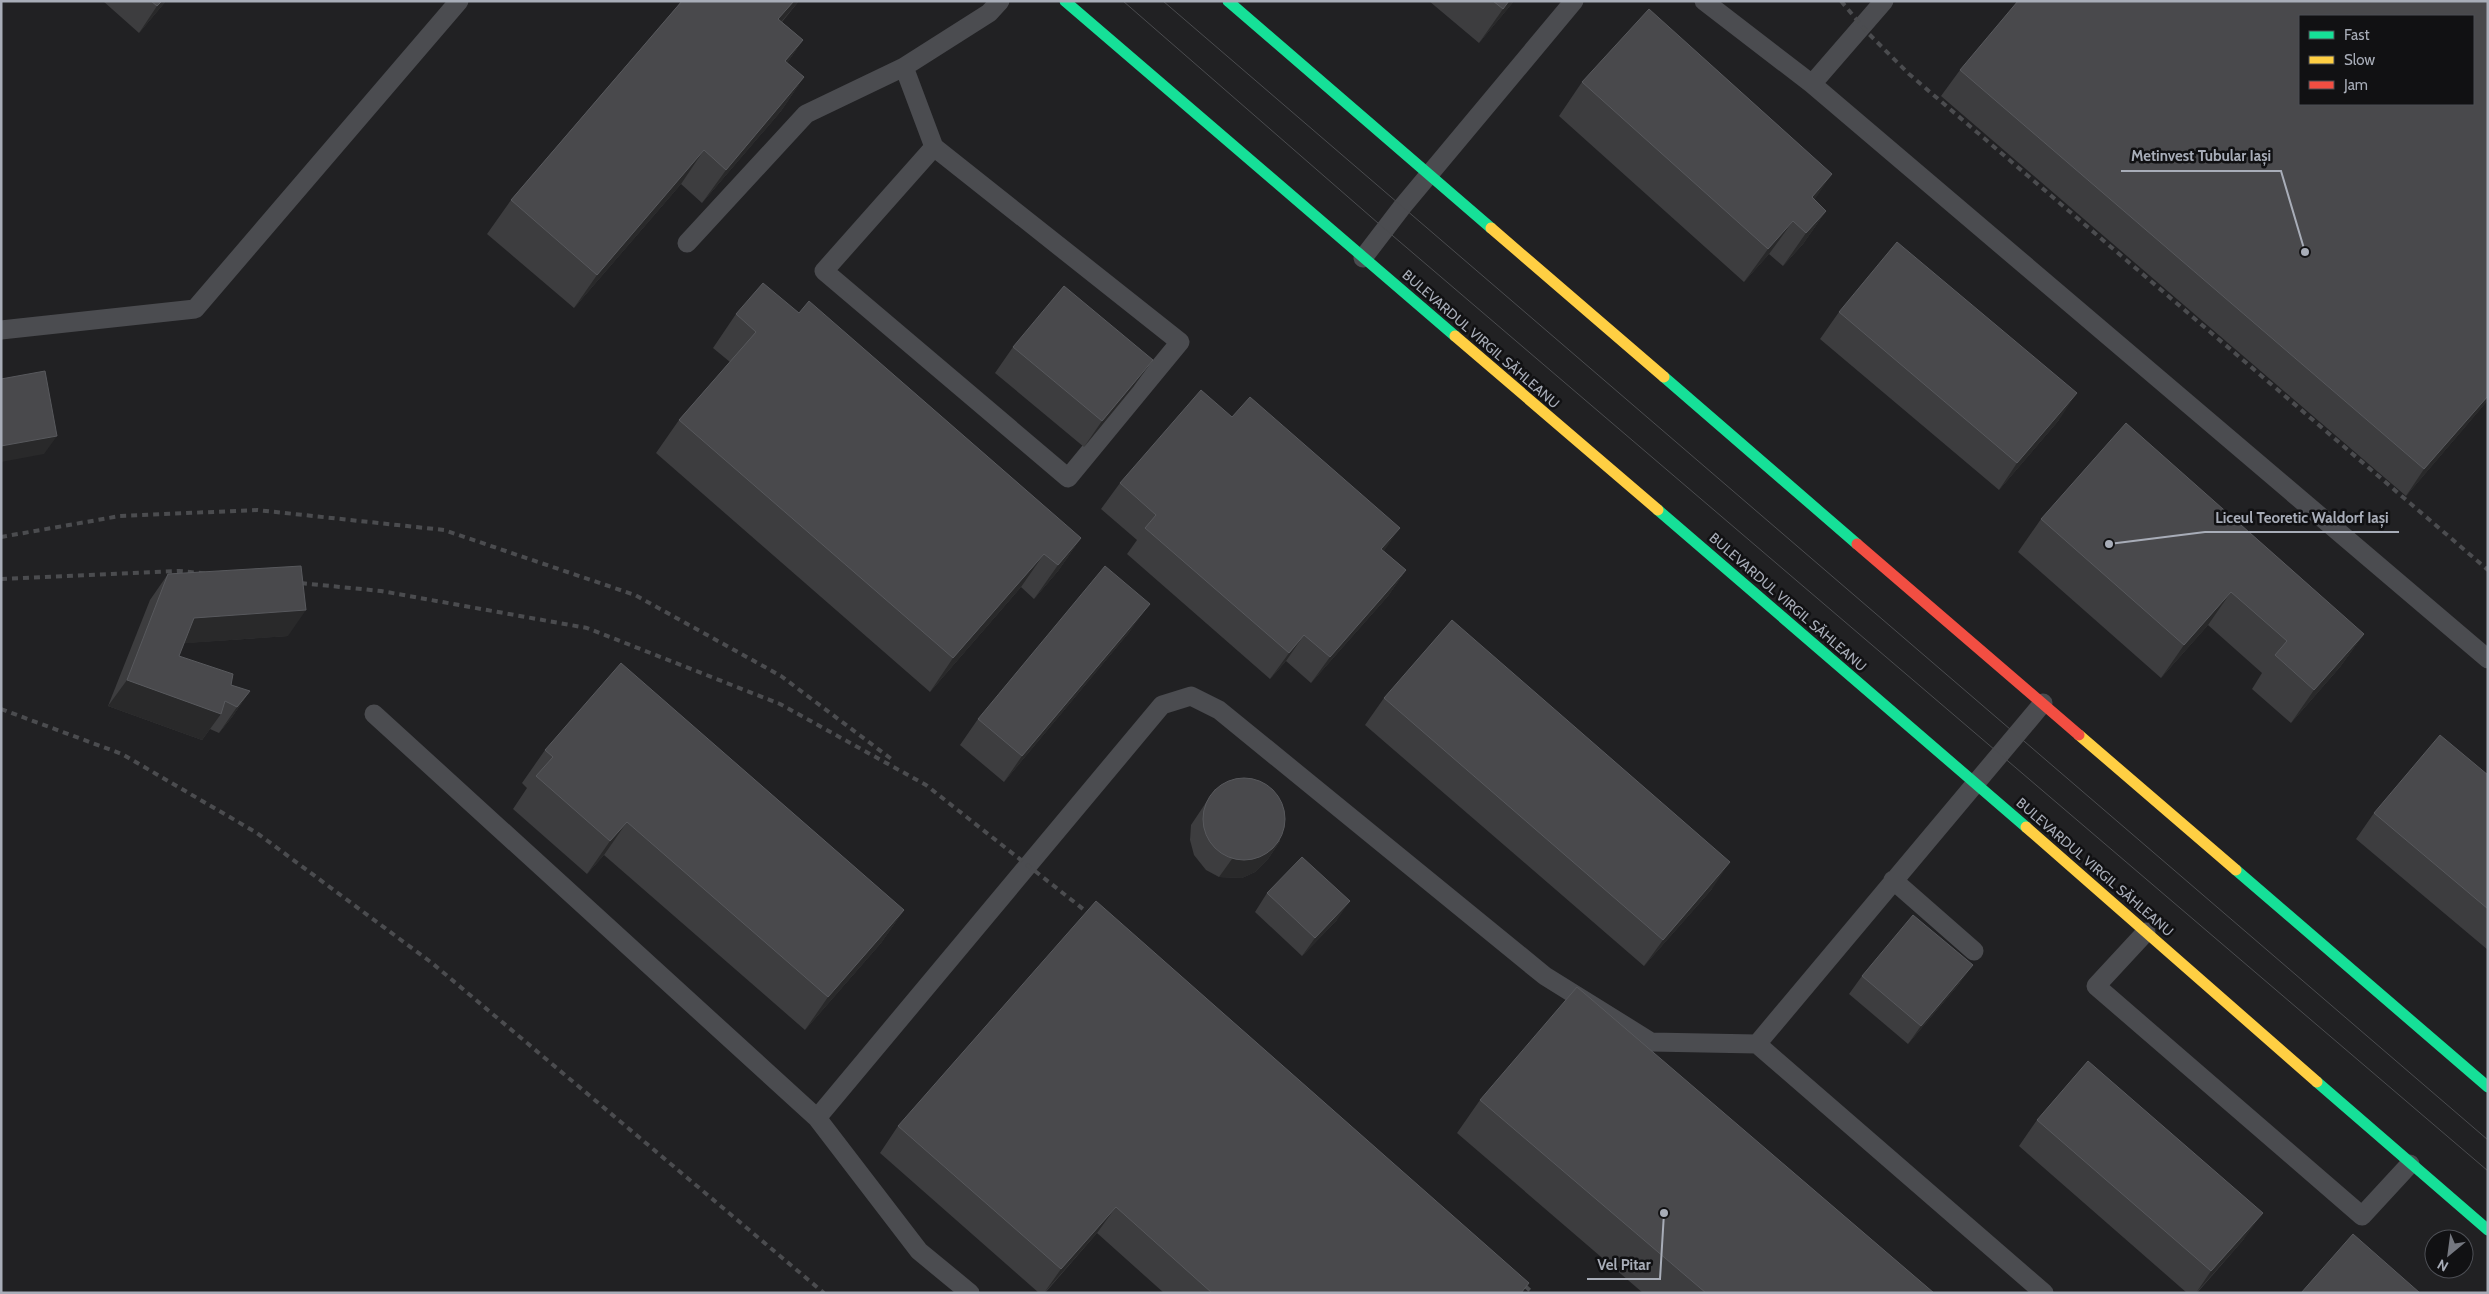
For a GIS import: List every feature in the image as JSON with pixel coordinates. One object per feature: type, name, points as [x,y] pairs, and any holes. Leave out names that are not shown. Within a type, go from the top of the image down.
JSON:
[{"type":"main road","name":"BULEVARDUL VIRGIL SĂHLEANU","points":[[1065,1],[1976,783],[2410,1164],[2488,1230]]},
{"type":"main road","points":[[1228,1],[2488,1087]]},
{"type":"lane","points":[[1,330],[195,309],[459,1]]},
{"type":"lane","points":[[687,243],[806,114],[904,67],[989,13],[1000,1]]},
{"type":"lane","points":[[1363,258],[1430,174],[1574,1]]},
{"type":"lane","points":[[1704,1],[1812,84],[2488,659]]},
{"type":"lane","points":[[1812,84],[1884,1]]},
{"type":"lane","points":[[904,67],[934,147],[1180,342],[1068,478],[824,270],[934,147]]},
{"type":"lane","points":[[817,1118],[1162,705],[1191,696],[1219,710],[1545,976],[1651,1042],[1757,1044],[2044,1293]]},
{"type":"lane","points":[[1757,1044],[2043,703]]},
{"type":"lane","points":[[374,714],[817,1118],[919,1251],[970,1293]]},
{"type":"lane","points":[[1893,880],[1974,951]]},
{"type":"lane","points":[[2146,932],[2096,986],[2362,1216],[2410,1164]]},
{"type":"shaded area","points":[[1,1],[2488,1],[2488,1293],[1,1293]]},
{"type":"building","points":[[151,1],[162,1],[157,6]]},
{"type":"building","points":[[682,1],[794,1],[778,19],[803,40],[785,61],[804,77],[726,170],[704,150],[597,275],[511,200]]},
{"type":"building","points":[[1493,1],[1509,1],[1503,9]]},
{"type":"building","points":[[2018,1],[2488,1],[2488,396],[2424,469],[1960,70]]},
{"type":"building","points":[[1649,9],[1832,174],[1812,197],[1826,211],[1806,233],[1793,221],[1768,249],[1582,82]]},
{"type":"building","points":[[1897,242],[2077,393],[2017,463],[1839,312]]},
{"type":"building","points":[[763,283],[799,313],[809,301],[1081,538],[1058,565],[1044,554],[953,658],[679,420],[756,332],[736,314]]},
{"type":"building","points":[[1064,286],[1153,360],[1102,421],[1013,347]]},
{"type":"building","points":[[45,371],[57,436],[1,446],[1,379]]},
{"type":"building","points":[[1201,390],[1232,417],[1250,397],[1400,528],[1381,549],[1406,570],[1330,657],[1304,635],[1289,653],[1145,528],[1156,515],[1120,483]]},
{"type":"building","points":[[2126,423],[2364,634],[2314,690],[2275,655],[2287,641],[2231,592],[2184,645],[2041,519]]},
{"type":"building","points":[[301,566],[306,610],[194,618],[179,656],[233,674],[231,685],[250,691],[237,707],[225,701],[221,714],[127,680],[168,574]]},
{"type":"building","points":[[1105,566],[1150,604],[1022,756],[978,719]]},
{"type":"building","points":[[1452,620],[1730,862],[1663,940],[1384,698]]},
{"type":"building","points":[[621,663],[904,910],[828,997],[627,822],[610,841],[536,776],[553,757],[545,750]]},
{"type":"building","points":[[2440,735],[2488,775],[2488,909],[2374,813]]},
{"type":"building","points":[[1244,778],[1260,781],[1273,790],[1282,803],[1285,819],[1282,835],[1273,848],[1260,857],[1244,860],[1228,857],[1215,848],[1206,835],[1203,819],[1206,803],[1215,790],[1228,781]]},
{"type":"building","points":[[1302,857],[1350,901],[1315,938],[1267,893]]},
{"type":"building","points":[[1096,901],[1529,1283],[1521,1293],[1212,1293],[1116,1207],[1061,1269],[898,1126]]},
{"type":"building","points":[[1913,915],[1973,965],[1921,1026],[1862,976]]},
{"type":"building","points":[[1577,987],[1934,1293],[1706,1293],[1480,1100]]},
{"type":"building","points":[[2088,1061],[2263,1213],[2211,1271],[2037,1120]]},
{"type":"building","points":[[2353,1234],[2420,1293],[2301,1293]]},
{"type":"tram line","points":[[1123,1],[1386,230],[2488,1171]]},
{"type":"tram line","points":[[1163,1],[2488,1140]]},
{"type":"railway","points":[[1841,1],[1867,32],[1909,74],[2488,570]]},
{"type":"railway","points":[[1,537],[120,516],[257,510],[444,530],[635,595],[781,676],[894,761]]},
{"type":"railway","points":[[1,579],[179,571],[211,574]]},
{"type":"railway","points":[[290,582],[381,591],[587,628],[780,704],[926,785],[1097,920]]},
{"type":"railway","points":[[1,709],[122,754],[257,833],[432,963],[824,1293]]},
{"type":"railway","points":[[1517,1279],[1533,1293]]},
{"type":"traffic: fast","points":[[1065,1],[1455,336]]},
{"type":"traffic: fast","points":[[1228,1],[1491,228]]},
{"type":"traffic: fast","points":[[1664,377],[1857,544]]},
{"type":"traffic: fast","points":[[1658,510],[2026,827]]},
{"type":"traffic: fast","points":[[2236,870],[2488,1087]]},
{"type":"traffic: fast","points":[[2317,1082],[2488,1230]]},
{"type":"traffic: slow","points":[[1491,228],[1664,377]]},
{"type":"traffic: slow","points":[[1455,336],[1658,510]]},
{"type":"traffic: slow","points":[[2079,735],[2236,870]]},
{"type":"traffic: slow","points":[[2026,827],[2317,1082]]},
{"type":"traffic: jam","points":[[1857,544],[2079,735]]},
{"type":"place","name":"Metinvest Tubular Iași","points":[[2305,252]]},
{"type":"place","name":"Liceul Teoretic Waldorf Iași","points":[[2109,544]]},
{"type":"place","name":"Vel Pitar","points":[[1664,1213]]}]
